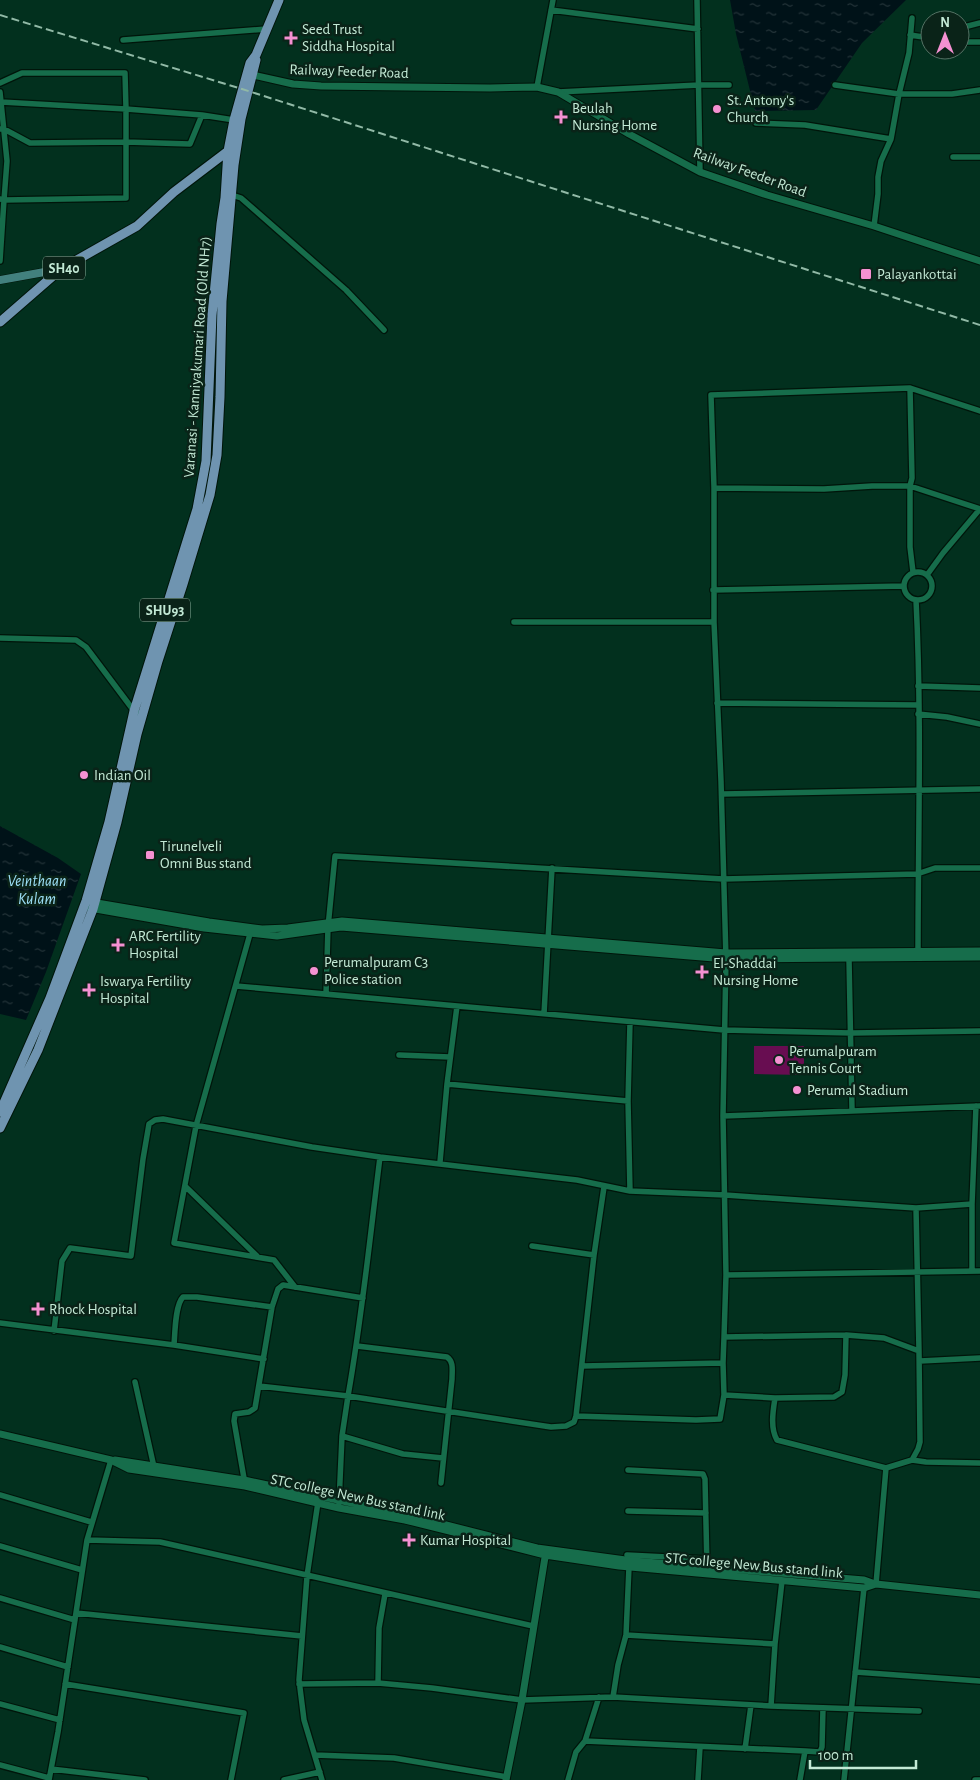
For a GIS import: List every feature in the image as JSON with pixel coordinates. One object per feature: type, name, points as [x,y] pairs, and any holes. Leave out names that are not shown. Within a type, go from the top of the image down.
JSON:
[{"type":"main road","name":"Varanasi - Kanniyakumari Road (Old NH7)","points":[[138,713],[158,661],[210,496],[217,455],[222,301],[234,165],[244,102],[253,74],[256,55],[279,0]]},
{"type":"main road","name":"Varanasi - Kanniyakumari Road (Old NH7)","points":[[0,1128],[38,1050],[89,904],[138,713],[197,509],[206,461],[212,315],[225,198],[228,151],[234,120],[250,63],[256,55]]},
{"type":"main road","name":"SH40","points":[[0,322],[61,269],[137,226],[174,192],[228,151]]},
{"type":"main road","points":[[0,280],[61,269]]},
{"type":"main road","name":"Varanasi - Kanniyakumari Road (Old NH7)","points":[[0,1112],[89,904]]},
{"type":"street","points":[[537,87],[553,0]]},
{"type":"street","points":[[697,0],[700,172]]},
{"type":"street","points":[[551,10],[698,29]]},
{"type":"street","points":[[874,226],[878,176],[881,161],[891,139],[909,53],[912,18]]},
{"type":"street","points":[[123,40],[266,29]]},
{"type":"street","points":[[910,35],[920,36]]},
{"type":"street","points":[[0,83],[22,73],[125,73],[126,109],[126,198],[2,199]]},
{"type":"street","name":"Railway Feeder Road","points":[[253,74],[293,84],[320,86],[537,87],[558,92],[629,134],[700,172],[767,195],[874,226],[980,261]]},
{"type":"street","points":[[558,92],[729,85]]},
{"type":"street","points":[[835,85],[899,94],[952,94],[980,90]]},
{"type":"street","points":[[0,92],[2,129],[7,161],[2,199],[0,261]]},
{"type":"street","points":[[0,102],[126,109],[202,115],[234,120]]},
{"type":"street","points":[[2,129],[30,143],[126,142],[190,144],[202,115]]},
{"type":"street","points":[[756,123],[805,124],[891,139]]},
{"type":"street","points":[[953,157],[980,158]]},
{"type":"street","points":[[0,161],[7,161]]},
{"type":"street","points":[[232,195],[241,198],[346,290],[384,330]]},
{"type":"street","points":[[910,388],[912,478],[910,486],[910,547],[913,572]]},
{"type":"street","points":[[576,1416],[720,1419],[724,1395],[723,1363],[726,1275],[723,1116],[726,956],[722,794],[713,590],[714,488],[711,395],[910,388],[980,411]]},
{"type":"street","points":[[714,488],[824,489],[910,486],[980,509],[927,575]]},
{"type":"street","points":[[913,572],[927,575],[932,582],[930,593],[924,598],[916,600],[906,594],[904,586],[906,578],[913,572]]},
{"type":"street","points":[[713,590],[904,586]]},
{"type":"street","points":[[916,600],[920,790],[917,874],[918,955]]},
{"type":"street","points":[[514,622],[714,622]]},
{"type":"street","points":[[0,638],[76,640],[86,647],[138,713]]},
{"type":"street","points":[[918,686],[980,688]]},
{"type":"street","points":[[717,703],[918,706]]},
{"type":"street","points":[[918,714],[947,717],[980,724]]},
{"type":"street","points":[[722,794],[980,789]]},
{"type":"street","points":[[326,994],[329,924],[335,856],[723,878],[917,874],[935,868],[980,868]]},
{"type":"street","points":[[544,1014],[552,868]]},
{"type":"street","points":[[89,904],[262,929],[329,924],[356,928],[548,941],[726,956],[849,959],[980,951]]},
{"type":"street","points":[[89,904],[204,928],[250,934],[277,936],[329,924]]},
{"type":"street","points":[[250,934],[196,1126],[174,1243],[274,1260],[295,1287]]},
{"type":"street","points":[[726,956],[918,955],[980,957]]},
{"type":"street","points":[[849,959],[852,1033],[852,1110]]},
{"type":"street","points":[[236,986],[724,1030],[852,1033],[980,1031]]},
{"type":"street","points":[[440,1162],[457,1006]]},
{"type":"street","points":[[630,1022],[628,1101],[630,1191]]},
{"type":"street","points":[[399,1056],[450,1057]]},
{"type":"street","points":[[447,1084],[628,1101]]},
{"type":"street","points":[[723,1116],[978,1106],[972,1204],[972,1271]]},
{"type":"street","points":[[54,1331],[62,1262],[70,1248],[131,1256],[149,1124],[155,1120],[163,1119],[312,1147],[380,1157],[440,1162],[577,1180],[630,1191],[725,1195],[916,1208],[972,1204]]},
{"type":"street","points":[[0,1765],[49,1779],[60,1720],[87,1540],[111,1460],[131,1461],[339,1504],[342,1436],[364,1298],[364,1276],[380,1157]]},
{"type":"street","points":[[185,1186],[258,1257]]},
{"type":"street","points":[[259,1386],[348,1396],[551,1427],[566,1426],[574,1422],[604,1187]]},
{"type":"street","points":[[912,1460],[920,1442],[916,1208]]},
{"type":"street","points":[[532,1246],[594,1255]]},
{"type":"street","points":[[726,1275],[980,1271]]},
{"type":"street","points":[[244,1483],[234,1421],[235,1414],[249,1412],[255,1408],[272,1307],[278,1289],[280,1286],[295,1287],[364,1298]]},
{"type":"street","points":[[174,1345],[178,1308],[183,1297],[197,1297],[272,1307]]},
{"type":"street","points":[[0,1323],[174,1345],[264,1359]]},
{"type":"street","points":[[724,1337],[846,1335],[884,1338],[919,1352]]},
{"type":"street","points":[[724,1395],[775,1398],[834,1397],[842,1392],[845,1375],[846,1335]]},
{"type":"street","points":[[356,1346],[447,1356],[450,1360],[452,1366],[449,1412],[441,1483]]},
{"type":"street","points":[[920,1361],[980,1358]]},
{"type":"street","points":[[582,1366],[723,1363]]},
{"type":"street","points":[[135,1382],[154,1467]]},
{"type":"street","points":[[775,1398],[772,1421],[776,1440],[886,1468],[912,1460],[980,1463]]},
{"type":"street","name":"STC college New Bus stand link","points":[[0,1434],[111,1460],[129,1469],[244,1483],[318,1502],[339,1504],[546,1552],[629,1567],[707,1566],[782,1581],[864,1588],[876,1584],[980,1595]]},
{"type":"street","points":[[342,1436],[403,1454],[443,1458]]},
{"type":"street","points":[[314,1755],[394,1758],[507,1779],[546,1552],[864,1580],[876,1584],[886,1468]]},
{"type":"street","points":[[628,1470],[703,1474],[705,1478],[707,1566]]},
{"type":"street","points":[[0,1495],[91,1522]]},
{"type":"street","points":[[318,1502],[307,1576],[299,1684],[304,1720],[322,1780]]},
{"type":"street","points":[[628,1511],[706,1513]]},
{"type":"street","points":[[87,1540],[160,1542],[533,1626]]},
{"type":"street","points":[[0,1546],[82,1570]]},
{"type":"street","points":[[627,1555],[707,1566]]},
{"type":"street","points":[[613,1697],[618,1665],[626,1634],[629,1567]]},
{"type":"street","points":[[770,1706],[782,1581]]},
{"type":"street","points":[[844,1780],[864,1588]]},
{"type":"street","points":[[378,1683],[379,1628],[385,1594]]},
{"type":"street","points":[[0,1598],[75,1616],[302,1636]]},
{"type":"street","points":[[626,1634],[775,1644]]},
{"type":"street","points":[[0,1647],[68,1666]]},
{"type":"street","points":[[855,1672],[980,1681]]},
{"type":"street","points":[[299,1684],[378,1683],[522,1700],[613,1697],[770,1706],[919,1711]]},
{"type":"street","points":[[65,1684],[244,1713],[231,1780]]},
{"type":"street","points":[[568,1780],[576,1752],[585,1741],[599,1697]]},
{"type":"street","points":[[0,1704],[60,1720]]},
{"type":"street","points":[[745,1749],[751,1705]]},
{"type":"street","points":[[585,1741],[805,1751],[814,1753],[820,1752],[822,1747],[823,1708]]},
{"type":"street","points":[[698,1780],[700,1747]]},
{"type":"street","points":[[800,1780],[805,1751]]},
{"type":"street","points":[[51,1769],[145,1780]]},
{"type":"street","points":[[284,1780],[320,1772]]},
{"type":"street","points":[[975,1780],[980,1780]]},
{"type":"shaded area","name":"Perumalpuram Tennis Court","points":[[754,1046],[804,1046],[804,1075],[754,1074]]},
{"type":"water","points":[[730,0],[906,0],[862,43],[816,110],[755,111],[736,34]]},
{"type":"water","name":"Veinthaan Kulam","points":[[0,826],[58,858],[81,874],[46,972],[26,1020],[0,1014]]},
{"type":"railway","points":[[0,15],[242,89],[980,325]]},
{"type":"place","name":"Seed Trust Siddha Hospital","points":[[291,38]]},
{"type":"place","name":"St. Antony's Church","points":[[717,109]]},
{"type":"place","name":"Beulah Nursing Home","points":[[561,117]]},
{"type":"place","name":"Palayankottai","points":[[866,274]]},
{"type":"place","name":"Indian Oil","points":[[84,775]]},
{"type":"place","name":"Tirunelveli Omni Bus stand","points":[[150,855]]},
{"type":"place","name":"ARC Fertility Hospital","points":[[118,945]]},
{"type":"place","name":"Perumalpuram C3 Police station","points":[[314,971]]},
{"type":"place","name":"El-Shaddai Nursing Home","points":[[702,972]]},
{"type":"place","name":"Iswarya Fertility Hospital","points":[[89,990]]},
{"type":"place","name":"Perumalpuram Tennis Court","points":[[779,1060]]},
{"type":"place","name":"Perumal Stadium","points":[[797,1090]]},
{"type":"place","name":"Rhock Hospital","points":[[38,1309]]},
{"type":"place","name":"Kumar Hospital","points":[[409,1540]]}]
